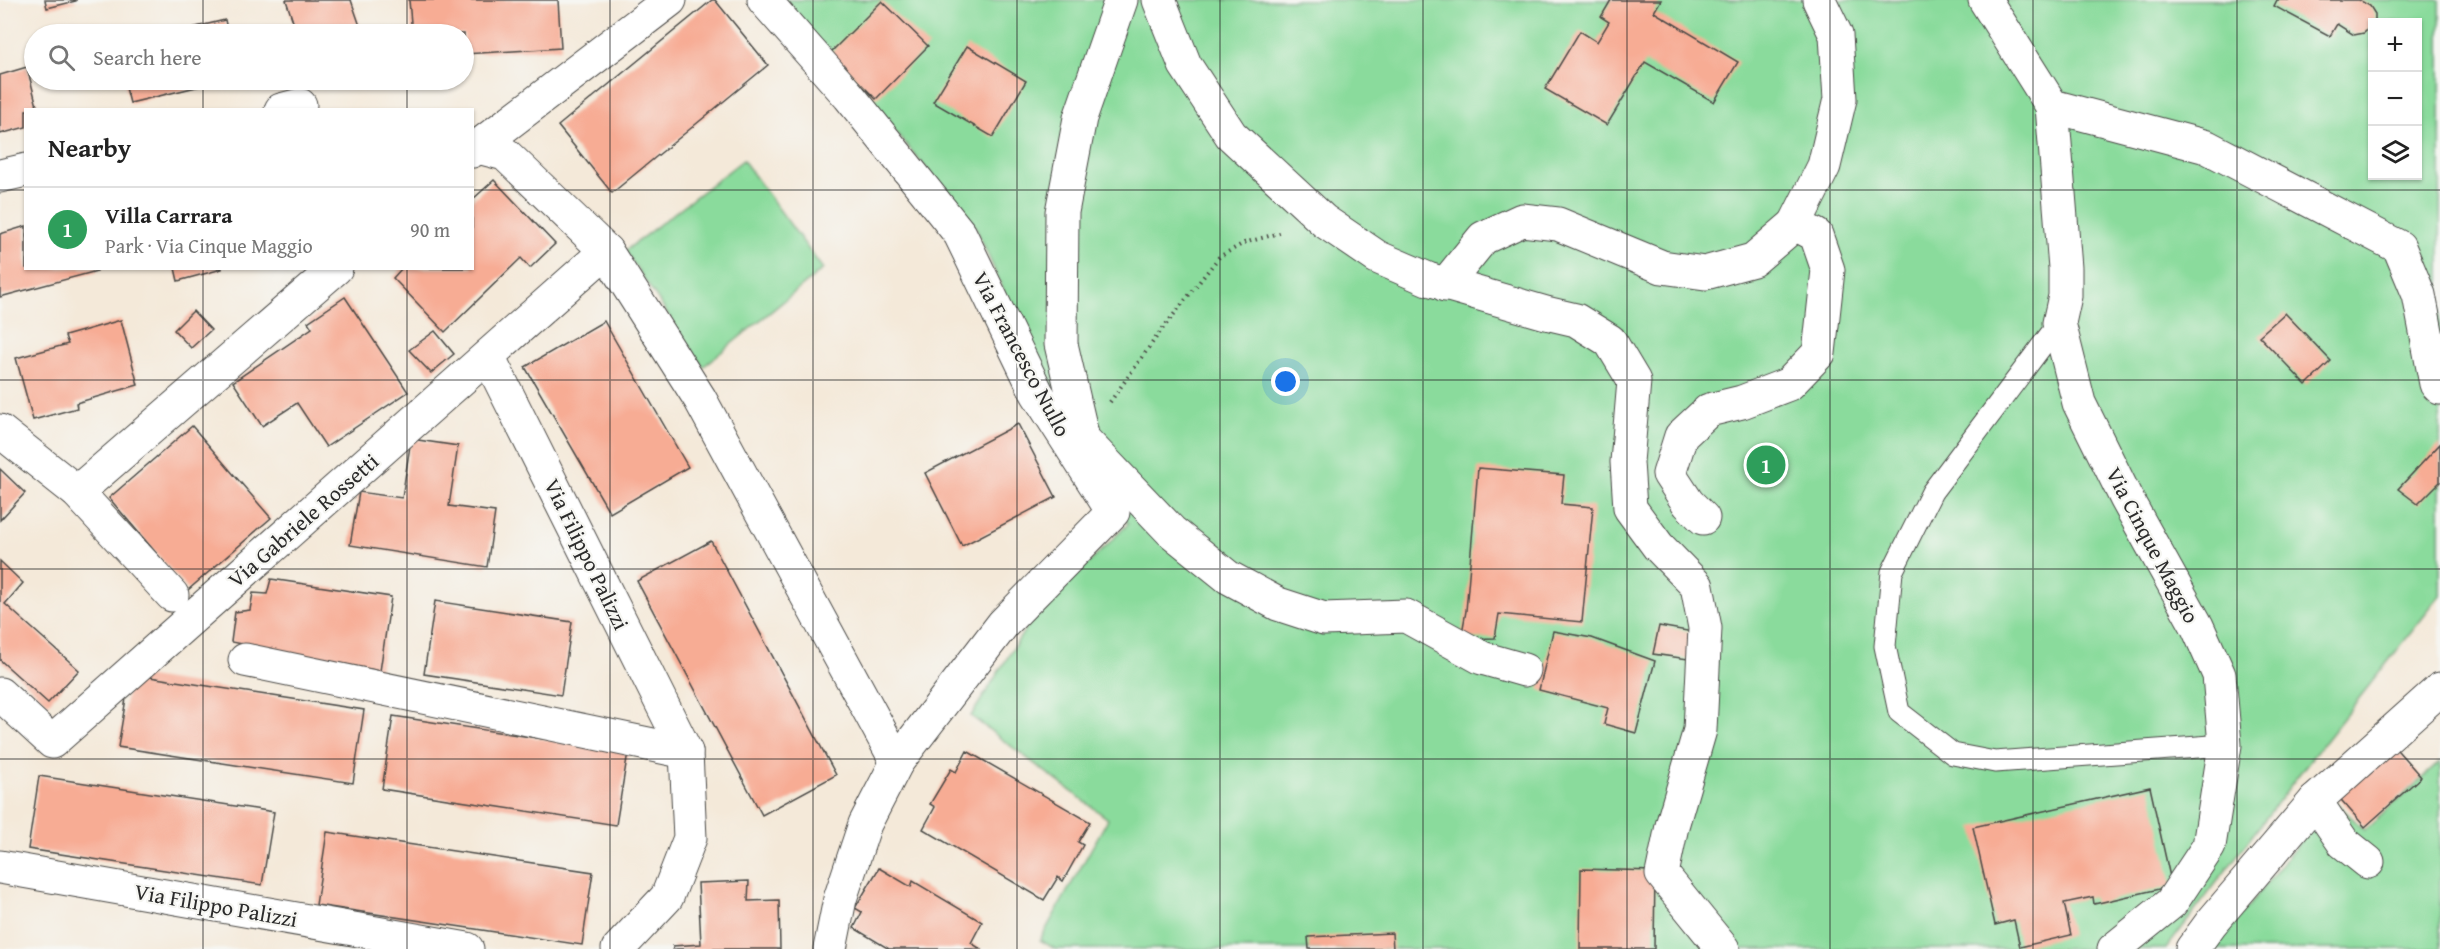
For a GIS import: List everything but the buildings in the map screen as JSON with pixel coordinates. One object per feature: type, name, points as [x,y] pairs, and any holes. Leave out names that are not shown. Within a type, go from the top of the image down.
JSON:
[{"type":"street","points":[[475,149],[670,0]]},
{"type":"street","name":"Via Francesco Nullo","points":[[764,0],[849,96],[960,234],[1037,393],[1113,512],[1003,624],[897,762],[865,824],[840,899],[830,949]]},
{"type":"street","points":[[1121,0],[1080,118],[1062,212],[1061,344],[1083,439],[1171,531],[1228,577],[1278,604],[1324,619],[1406,616],[1482,658],[1524,670]]},
{"type":"street","points":[[1159,0],[1185,65],[1231,135],[1324,221],[1377,257],[1445,285],[1576,320],[1610,341],[1634,381],[1627,462],[1630,508],[1658,546],[1697,586],[1705,628],[1700,730],[1672,826],[1662,874],[1723,949]]},
{"type":"street","points":[[1445,285],[1483,238],[1522,220],[1558,224],[1662,267],[1705,273],[1753,260],[1795,224],[1824,166],[1840,99],[1836,35],[1820,0]]},
{"type":"street","name":"Via Cinque Maggio","points":[[1985,0],[2052,106],[2065,268],[2065,296],[2059,323],[2079,404],[2126,498],[2197,626],[2219,675],[2225,745],[2209,846],[2171,903],[2114,949]]},
{"type":"street","points":[[2052,106],[2207,147],[2399,247],[2419,295],[2436,384],[2440,388]]},
{"type":"street","points":[[475,149],[505,154],[606,251],[700,399],[897,762]]},
{"type":"street","points":[[0,176],[24,170]]},
{"type":"street","points":[[1703,518],[1688,503],[1669,474],[1681,436],[1709,410],[1742,402],[1789,384],[1819,353],[1828,270],[1816,235],[1795,224]]},
{"type":"street","name":"Via Gabriele Rossetti","points":[[0,694],[52,742],[606,251]]},
{"type":"street","points":[[78,492],[334,270]]},
{"type":"street","name":"Via Filippo Palizzi","points":[[488,356],[686,752],[690,838],[667,897],[618,949]]},
{"type":"street","points":[[0,431],[78,492],[171,595]]},
{"type":"street","points":[[245,660],[686,752]]},
{"type":"street","points":[[2192,949],[2211,923],[2316,801],[2440,689]]},
{"type":"street","points":[[2316,801],[2343,842],[2368,862]]},
{"type":"street","name":"Via Filippo Palizzi","points":[[0,867],[467,949]]},
{"type":"lane","points":[[2059,323],[1932,492],[1892,572],[1885,646],[1899,712],[1953,754],[1995,762],[2225,745]]},
{"type":"path","points":[[1083,439],[1160,332],[1220,257],[1244,243],[1324,221]]},
{"type":"green space","points":[[784,0],[2440,0],[2440,596],[2303,769],[2166,949],[1055,949],[1040,940],[1108,819],[971,716],[1029,623],[1128,524],[1054,405],[975,226]]},
{"type":"green space","points":[[743,160],[823,269],[703,367],[625,251]]},
{"type":"green space","points":[[2440,762],[2440,949],[2214,949],[2333,800],[2365,830]]},
{"type":"place","name":"Villa Carrara","points":[[1766,465]]}]
